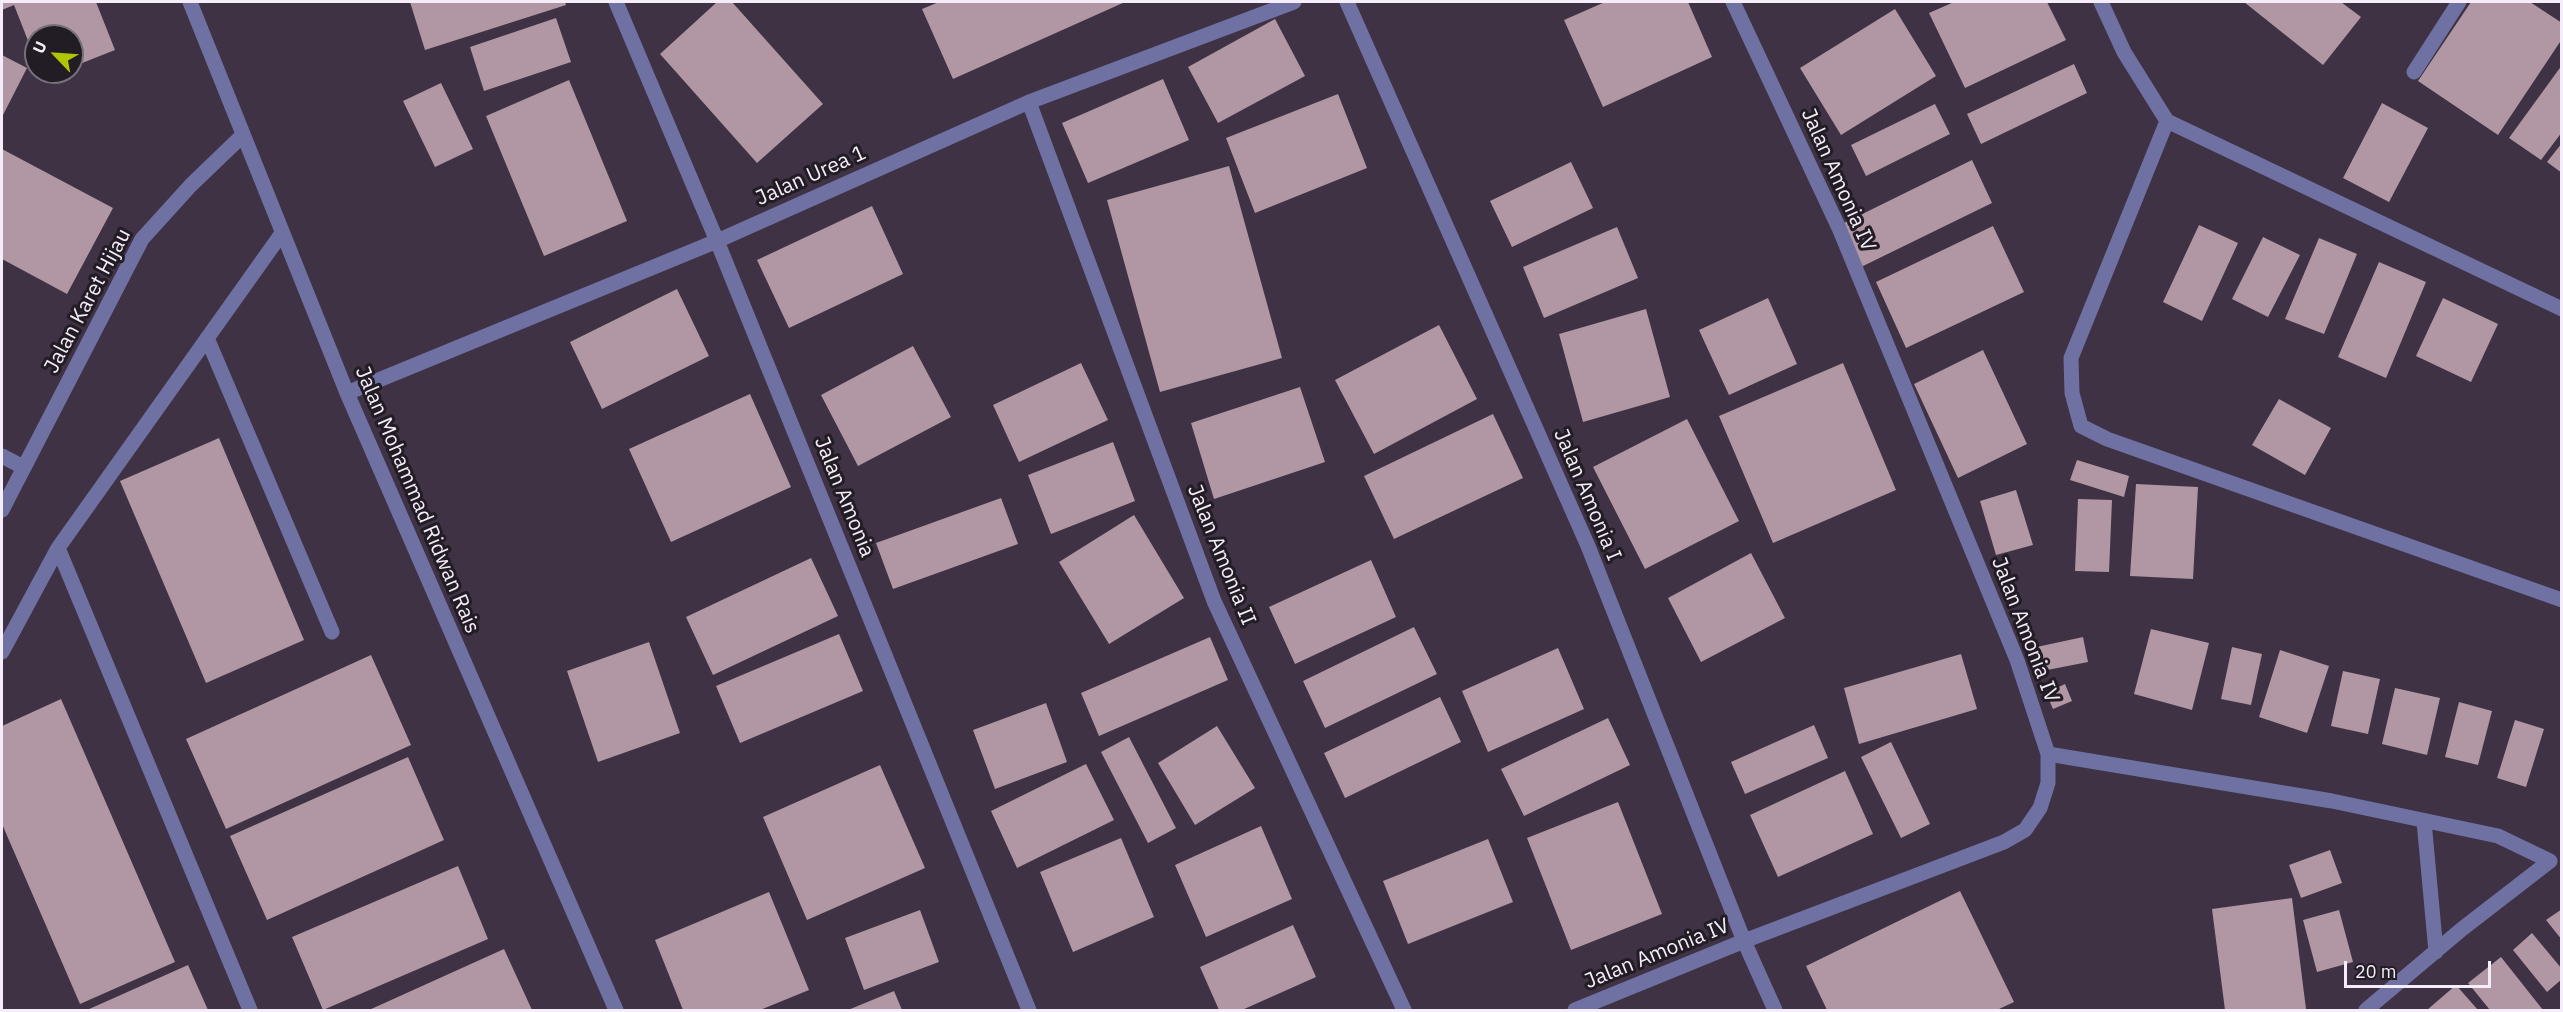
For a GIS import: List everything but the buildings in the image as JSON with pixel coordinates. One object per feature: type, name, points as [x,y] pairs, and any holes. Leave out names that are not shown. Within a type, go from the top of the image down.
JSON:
[{"type":"street","name":"Jalan Mohammad Ridwan Rais","points":[[190,2],[347,393],[616,1011]]},
{"type":"street","name":"Jalan Amonia","points":[[615,2],[717,241],[1029,1011]]},
{"type":"street","name":"Jalan Urea 1","points":[[347,393],[717,241],[1029,102],[1294,2]]},
{"type":"street","name":"Jalan Amonia I","points":[[1347,2],[1588,546],[1744,941],[1775,1011]]},
{"type":"street","name":"Jalan Amonia IV","points":[[1575,1011],[1744,941],[2004,842],[2025,830],[2040,808],[2048,783],[2048,754],[2017,660],[1839,228],[1733,2]]},
{"type":"street","points":[[2102,2],[2124,52],[2167,121],[2562,309]]},
{"type":"street","points":[[2414,72],[2459,2]]},
{"type":"street","name":"Jalan Amonia II","points":[[1029,102],[1214,601],[1404,1011]]},
{"type":"street","points":[[2167,121],[2071,358],[2072,393],[2081,426],[2107,439],[2562,600]]},
{"type":"street","name":"Jalan Karet Hijau","points":[[2,510],[142,239],[191,185],[243,135]]},
{"type":"street","points":[[2,652],[58,548],[282,233]]},
{"type":"street","points":[[207,338],[332,632]]},
{"type":"street","points":[[2,456],[23,467]]},
{"type":"street","points":[[58,548],[250,1011]]},
{"type":"street","points":[[2048,754],[2332,801],[2498,836],[2556,857]]},
{"type":"street","points":[[2424,821],[2436,952]]},
{"type":"street","points":[[2366,1011],[2556,857]]}]
